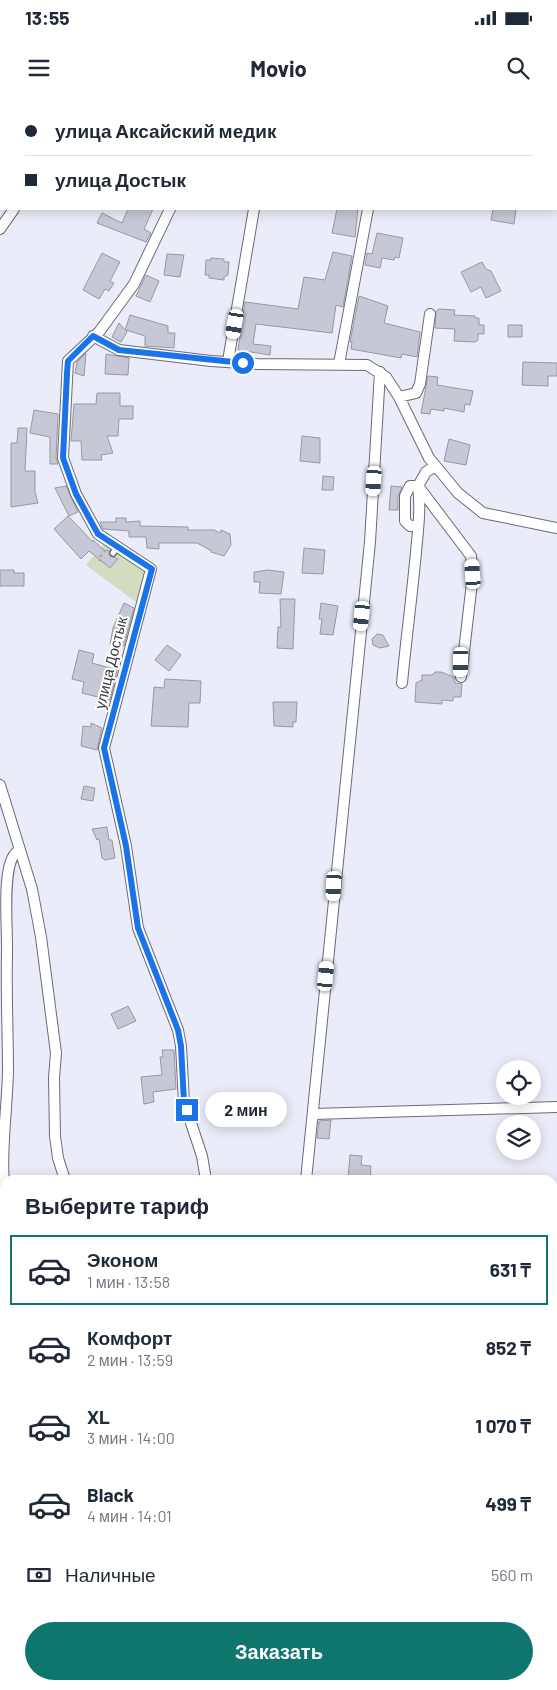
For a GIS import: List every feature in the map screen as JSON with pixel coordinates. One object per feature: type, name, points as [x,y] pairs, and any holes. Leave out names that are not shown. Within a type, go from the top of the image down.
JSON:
[{"type":"street","points":[[0,229],[13,210]]},
{"type":"street","name":"улица Достык","points":[[170,210],[134,284],[99,332],[68,361],[63,458],[76,494],[98,534],[115,550],[152,569],[104,748],[126,846],[138,928],[178,1030],[181,1046],[184,1102],[202,1156],[205,1175]]},
{"type":"street","points":[[228,361],[254,210]]},
{"type":"street","points":[[339,364],[368,210]]},
{"type":"street","points":[[399,397],[416,393],[420,384],[430,314]]},
{"type":"street","points":[[93,336],[119,350],[257,364],[367,365],[386,377],[399,397],[435,466],[448,484],[482,512],[557,528]]},
{"type":"street","points":[[307,1175],[370,542],[380,372]]},
{"type":"street","points":[[402,684],[418,526],[420,500],[418,486],[426,472],[435,466]]},
{"type":"street","points":[[418,486],[410,486],[405,496],[406,521],[410,526],[418,526]]},
{"type":"street","points":[[418,486],[471,556],[473,574],[461,677]]},
{"type":"street","points":[[0,785],[32,889],[41,937],[56,1053],[54,1078],[56,1136],[58,1158],[63,1175]]},
{"type":"street","points":[[2,1175],[1,1163],[8,1072],[8,946],[1,876],[6,862],[15,852],[19,851]]},
{"type":"street","points":[[313,1114],[557,1106]]},
{"type":"street","points":[[0,1477],[0,1654]]},
{"type":"green space","points":[[107,541],[151,570],[140,605],[86,565]]},
{"type":"building","points":[[128,210],[153,210],[144,229],[151,233],[146,242],[97,223],[102,213],[122,223]]},
{"type":"building","points":[[337,210],[358,210],[355,237],[332,233]]},
{"type":"building","points":[[493,210],[516,210],[514,224],[491,220]]},
{"type":"building","points":[[377,233],[403,238],[399,258],[395,257],[394,260],[382,258],[380,268],[365,265],[367,253],[372,254]]},
{"type":"building","points":[[333,252],[352,256],[343,307],[336,305],[332,333],[256,324],[253,344],[271,346],[270,355],[238,350],[245,302],[298,309],[304,277],[325,280]]},
{"type":"building","points":[[102,253],[120,262],[110,281],[114,283],[109,291],[105,289],[99,299],[83,290]]},
{"type":"building","points":[[167,254],[184,255],[180,277],[164,275]]},
{"type":"building","points":[[211,258],[224,259],[224,262],[229,262],[228,275],[224,277],[224,280],[209,278],[209,275],[205,275],[206,260],[211,260]]},
{"type":"building","points":[[482,262],[486,269],[491,271],[501,291],[486,298],[481,287],[471,292],[461,272]]},
{"type":"building","points":[[146,275],[159,281],[150,302],[136,296]]},
{"type":"building","points":[[359,296],[388,306],[384,323],[420,332],[417,357],[402,354],[401,358],[351,349],[352,342],[350,342]]},
{"type":"building","points":[[439,309],[455,310],[454,315],[475,316],[475,318],[479,318],[479,325],[484,325],[484,334],[478,334],[478,340],[475,342],[454,341],[455,329],[435,328],[436,311]]},
{"type":"building","points":[[130,315],[168,326],[168,333],[175,333],[174,348],[145,346],[145,336],[126,330],[127,332],[121,342],[112,337],[119,323],[125,330]]},
{"type":"building","points":[[508,325],[522,325],[522,337],[508,337]]},
{"type":"building","points":[[86,353],[84,376],[75,373],[77,362]]},
{"type":"building","points":[[106,354],[129,358],[128,375],[105,374]]},
{"type":"building","points":[[523,362],[557,363],[557,376],[548,376],[548,386],[522,385]]},
{"type":"building","points":[[428,376],[438,377],[437,385],[473,391],[470,405],[465,404],[464,412],[444,408],[444,411],[431,409],[430,414],[421,413]]},
{"type":"building","points":[[97,393],[120,393],[120,406],[133,406],[133,419],[119,419],[118,436],[107,436],[113,453],[101,455],[102,460],[82,460],[81,441],[71,441],[74,404],[96,404]]},
{"type":"building","points":[[34,410],[58,414],[56,458],[58,464],[50,464],[50,437],[30,433]]},
{"type":"building","points":[[18,428],[27,428],[25,471],[35,471],[35,492],[38,503],[11,507],[11,443],[17,443]]},
{"type":"building","points":[[302,436],[320,438],[320,463],[300,461]]},
{"type":"building","points":[[449,439],[470,445],[466,465],[444,461]]},
{"type":"building","points":[[323,476],[334,477],[333,490],[322,490]]},
{"type":"building","points":[[66,486],[78,512],[69,516],[55,488]]},
{"type":"building","points":[[391,486],[402,487],[398,496],[398,510],[389,510]]},
{"type":"building","points":[[68,516],[93,542],[93,540],[105,551],[109,551],[110,556],[118,559],[110,568],[89,551],[81,559],[54,529]]},
{"type":"building","points":[[116,518],[126,518],[126,522],[140,521],[140,526],[188,527],[188,530],[214,530],[220,533],[221,530],[230,534],[231,545],[224,556],[211,552],[197,543],[159,543],[159,549],[147,548],[146,537],[129,537],[129,531],[103,529],[100,522],[116,522]]},
{"type":"building","points":[[304,548],[325,550],[323,574],[302,573]]},
{"type":"building","points":[[0,570],[14,570],[14,573],[24,573],[24,586],[0,586]]},
{"type":"building","points":[[268,570],[284,572],[281,594],[259,593],[260,582],[254,582],[254,572]]},
{"type":"building","points":[[280,599],[295,599],[293,649],[277,648],[278,627],[281,627]]},
{"type":"building","points":[[124,603],[134,608],[124,646],[110,644],[113,628]]},
{"type":"building","points":[[321,603],[338,606],[333,635],[320,634],[322,619],[319,619]]},
{"type":"building","points":[[377,634],[383,635],[389,646],[380,648],[373,645],[372,639]]},
{"type":"building","points":[[167,645],[181,655],[169,671],[155,660]]},
{"type":"building","points":[[79,650],[94,654],[92,663],[117,670],[110,700],[82,693],[84,682],[72,679]]},
{"type":"building","points":[[435,672],[441,672],[454,677],[455,683],[462,684],[461,697],[453,697],[453,701],[442,700],[442,704],[415,702],[416,683],[422,680],[422,675],[432,675]]},
{"type":"building","points":[[165,679],[201,681],[200,703],[189,703],[188,727],[151,726],[154,687],[164,688]]},
{"type":"building","points":[[273,702],[297,702],[296,722],[293,722],[293,727],[274,726]]},
{"type":"building","points":[[91,723],[102,728],[97,750],[81,746],[83,726],[91,727]]},
{"type":"building","points":[[84,786],[95,788],[93,801],[81,799]]},
{"type":"building","points":[[107,827],[109,840],[112,840],[115,858],[105,860],[102,858],[99,839],[97,840],[92,829]]},
{"type":"building","points":[[128,1006],[136,1021],[118,1029],[111,1014]]},
{"type":"building","points":[[162,1050],[174,1050],[176,1089],[153,1092],[154,1102],[144,1104],[141,1077],[162,1075],[160,1057],[163,1057]]},
{"type":"building","points":[[331,1120],[329,1139],[317,1138],[319,1121]]},
{"type":"building","points":[[350,1155],[362,1156],[361,1165],[371,1166],[370,1175],[348,1175]]},
{"type":"route","points":[[187,1110],[184,1102],[181,1046],[178,1030],[166,994],[138,928],[126,846],[104,748],[142,600],[152,569],[98,534],[76,494],[63,458],[67,373],[68,361],[93,336],[119,350],[243,363]]}]
